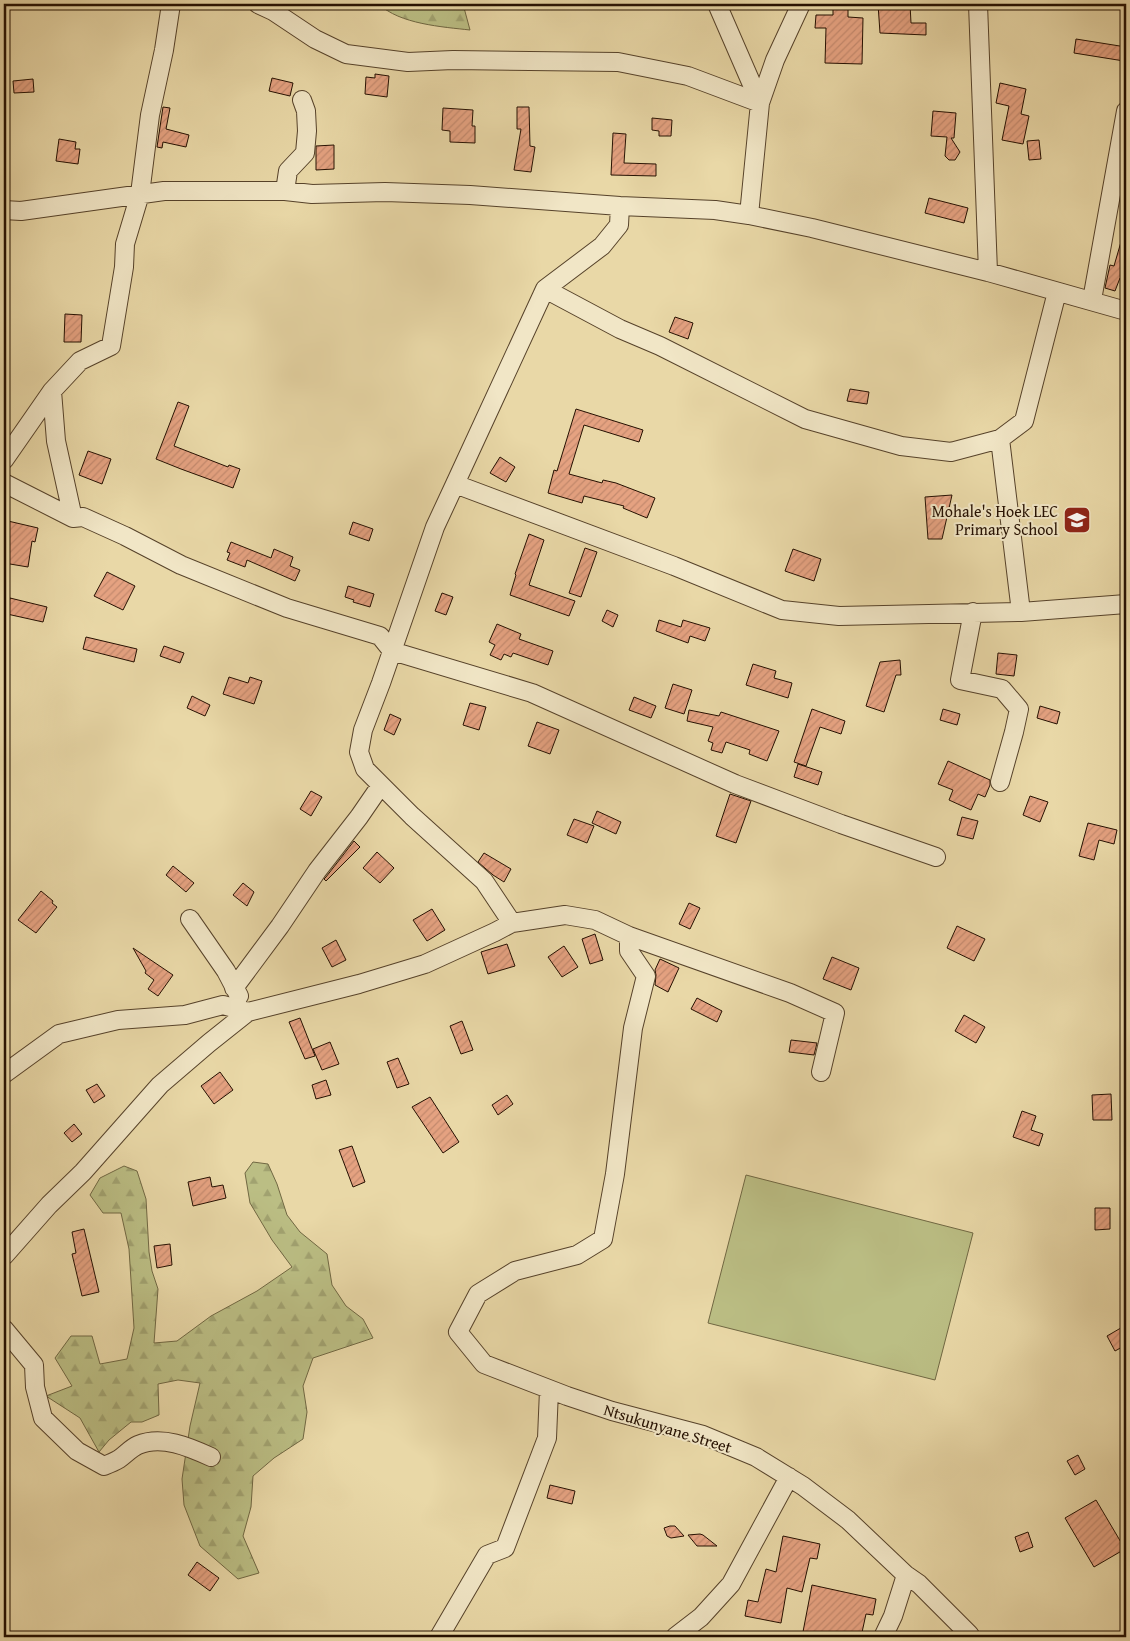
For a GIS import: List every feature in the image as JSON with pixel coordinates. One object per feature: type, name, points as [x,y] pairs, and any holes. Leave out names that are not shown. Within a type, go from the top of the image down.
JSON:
[{"type":"street","points":[[4,460],[52,390],[80,361],[111,346],[124,268],[125,244],[140,194],[150,115],[164,50],[171,4]]},
{"type":"street","points":[[258,4],[274,10],[315,39],[346,54],[408,62],[453,60],[618,62],[688,76],[760,103]]},
{"type":"street","points":[[716,4],[760,103]]},
{"type":"street","points":[[749,215],[760,103],[775,60],[801,4]]},
{"type":"street","points":[[978,4],[988,272]]},
{"type":"street","points":[[285,191],[288,171],[305,153],[306,110],[302,100]]},
{"type":"street","points":[[1092,300],[1126,111]]},
{"type":"street","points":[[4,210],[21,211],[164,190],[285,191],[312,194],[385,192],[470,195],[620,206],[715,210],[812,228],[988,272],[1126,310]]},
{"type":"street","points":[[512,923],[484,881],[412,816],[365,769],[359,752],[363,730],[435,527],[545,290],[602,246],[618,225],[620,206]]},
{"type":"street","points":[[545,290],[620,329],[660,346],[805,419],[902,446],[951,452],[1000,439],[1024,421],[1057,292]]},
{"type":"street","points":[[52,390],[56,441],[74,518]]},
{"type":"street","points":[[1000,439],[1020,612]]},
{"type":"street","points":[[4,483],[74,518],[83,517],[125,536],[181,565],[287,608],[380,636],[392,651],[532,692],[735,784],[936,857]]},
{"type":"street","points":[[455,484],[674,566],[782,610],[839,616],[1020,612],[1126,604]]},
{"type":"street","points":[[973,612],[960,680],[1002,689],[1019,709],[1000,782]]},
{"type":"street","points":[[234,988],[280,926],[316,871],[359,817],[381,785]]},
{"type":"street","points":[[4,1256],[49,1204],[96,1157],[160,1084],[248,1012],[359,984],[425,964],[512,923],[565,915],[595,920],[628,936],[790,993],[835,1013],[821,1072]]},
{"type":"street","points":[[190,919],[226,971],[248,1012]]},
{"type":"street","name":"Ntsukunyane Street","points":[[628,936],[629,951],[646,976],[633,1028],[614,1174],[602,1239],[577,1255],[515,1271],[478,1294],[458,1332],[484,1364],[549,1390],[612,1411],[703,1435],[756,1457],[789,1477],[848,1520],[906,1576],[919,1584],[971,1637]]},
{"type":"street","points":[[4,1074],[59,1034],[118,1020],[185,1015],[223,1005],[248,1012]]},
{"type":"street","points":[[4,1329],[34,1365],[35,1388],[43,1418],[77,1451],[104,1466],[117,1460],[137,1445],[154,1441],[170,1443],[211,1457]]},
{"type":"street","points":[[439,1637],[487,1555],[505,1548],[547,1438],[549,1390]]},
{"type":"street","points":[[675,1637],[701,1617],[731,1584],[789,1477]]},
{"type":"street","points":[[883,1637],[906,1576]]},
{"type":"green space","points":[[379,4],[463,4],[470,30],[435,26],[409,20],[388,11]]},
{"type":"green space","points":[[253,1162],[268,1164],[287,1215],[300,1232],[327,1254],[332,1285],[346,1306],[363,1319],[373,1338],[313,1358],[303,1386],[307,1412],[303,1439],[274,1458],[253,1476],[251,1507],[243,1536],[259,1573],[238,1579],[200,1546],[184,1505],[182,1479],[190,1426],[200,1383],[178,1380],[158,1384],[159,1415],[142,1422],[131,1422],[109,1440],[99,1452],[80,1418],[46,1396],[72,1386],[55,1358],[71,1336],[92,1336],[100,1364],[127,1359],[134,1328],[129,1249],[121,1213],[103,1213],[90,1195],[100,1178],[124,1166],[137,1171],[146,1199],[149,1252],[152,1271],[158,1289],[154,1343],[177,1341],[211,1316],[257,1291],[292,1267],[272,1240],[250,1203],[245,1173]]},
{"type":"green space","points":[[746,1175],[973,1233],[935,1380],[708,1323]]},
{"type":"building","points":[[833,4],[848,4],[848,17],[863,18],[862,64],[825,63],[826,28],[815,28],[816,15],[833,15]]},
{"type":"building","points":[[878,4],[910,4],[911,23],[926,23],[926,35],[880,33]]},
{"type":"building","points":[[1076,39],[1126,47],[1124,61],[1074,53]]},
{"type":"building","points":[[375,74],[389,76],[387,97],[365,94],[366,77],[375,78]]},
{"type":"building","points":[[272,78],[293,83],[290,96],[269,91]]},
{"type":"building","points":[[33,79],[34,92],[14,93],[13,81]]},
{"type":"building","points":[[1000,83],[1026,89],[1021,114],[1029,116],[1023,144],[1002,140],[1009,106],[996,103]]},
{"type":"building","points":[[163,107],[170,108],[166,129],[189,135],[186,147],[163,142],[162,148],[157,147]]},
{"type":"building","points":[[517,107],[529,107],[530,146],[535,147],[531,172],[514,170],[521,129],[517,129]]},
{"type":"building","points":[[443,108],[473,110],[472,126],[475,126],[475,143],[450,142],[450,131],[442,130]]},
{"type":"building","points":[[933,111],[956,113],[954,138],[951,138],[960,152],[955,160],[949,160],[945,156],[947,137],[931,136]]},
{"type":"building","points":[[652,118],[672,120],[671,136],[659,136],[659,131],[652,130]]},
{"type":"building","points":[[613,133],[626,134],[624,163],[656,164],[656,176],[611,175]]},
{"type":"building","points":[[59,139],[76,142],[75,149],[80,149],[78,164],[56,161]]},
{"type":"building","points":[[1039,140],[1041,159],[1029,160],[1027,141]]},
{"type":"building","points":[[334,145],[334,169],[316,170],[316,146]]},
{"type":"building","points":[[929,198],[968,208],[964,223],[925,213]]},
{"type":"building","points":[[1123,235],[1126,235],[1126,272],[1124,279],[1120,278],[1115,291],[1105,288],[1110,265],[1114,266]]},
{"type":"building","points":[[65,314],[82,315],[81,342],[64,342]]},
{"type":"building","points":[[675,317],[693,323],[688,339],[669,332]]},
{"type":"building","points":[[850,389],[869,392],[867,404],[847,401]]},
{"type":"building","points":[[178,402],[189,406],[174,446],[228,467],[229,465],[240,469],[233,488],[156,459]]},
{"type":"building","points":[[576,409],[643,430],[639,442],[584,425],[569,474],[602,483],[603,480],[616,483],[655,498],[647,518],[623,508],[624,506],[584,496],[582,503],[548,493],[554,470],[557,471]]},
{"type":"building","points":[[88,451],[111,459],[102,484],[79,475]]},
{"type":"building","points":[[500,457],[515,467],[506,482],[490,473]]},
{"type":"building","points":[[952,495],[942,539],[928,539],[925,497]]},
{"type":"building","points":[[8,521],[38,528],[35,542],[32,541],[28,567],[4,563],[7,544],[4,544],[4,539]]},
{"type":"building","points":[[353,522],[373,529],[369,541],[349,534]]},
{"type":"building","points":[[529,534],[544,540],[529,585],[575,601],[569,616],[510,595]]},
{"type":"building","points":[[231,542],[271,558],[274,549],[293,557],[290,566],[300,570],[295,581],[247,560],[245,567],[227,560],[230,553],[227,552]]},
{"type":"building","points":[[585,548],[597,552],[581,597],[569,593]]},
{"type":"building","points":[[793,549],[821,559],[814,581],[785,571]]},
{"type":"building","points":[[107,572],[135,586],[123,610],[94,596]]},
{"type":"building","points":[[348,586],[374,594],[370,607],[353,602],[354,600],[345,597]]},
{"type":"building","points":[[442,593],[453,597],[446,615],[435,611]]},
{"type":"building","points":[[10,598],[47,607],[43,622],[7,614]]},
{"type":"building","points":[[607,610],[618,615],[613,627],[602,621]]},
{"type":"building","points":[[659,620],[681,627],[683,620],[710,628],[705,641],[690,636],[688,643],[656,631]]},
{"type":"building","points":[[497,624],[521,634],[519,639],[553,651],[548,665],[513,653],[511,657],[504,654],[501,660],[490,655],[495,645],[489,642]]},
{"type":"building","points":[[86,637],[137,649],[134,662],[83,649]]},
{"type":"building","points":[[164,646],[184,653],[180,663],[160,656]]},
{"type":"building","points":[[998,653],[1017,655],[1014,676],[996,674]]},
{"type":"building","points":[[900,660],[901,675],[896,675],[884,712],[866,706],[880,662]]},
{"type":"building","points":[[753,664],[776,671],[774,678],[792,683],[788,698],[746,685]]},
{"type":"building","points":[[229,677],[248,683],[250,677],[262,681],[254,704],[223,694]]},
{"type":"building","points":[[673,684],[692,690],[684,714],[665,708]]},
{"type":"building","points":[[192,696],[210,705],[205,716],[187,708]]},
{"type":"building","points":[[634,697],[656,706],[651,718],[629,710]]},
{"type":"building","points":[[470,703],[486,707],[479,730],[463,725]]},
{"type":"building","points":[[1040,706],[1060,712],[1057,724],[1037,718]]},
{"type":"building","points":[[812,709],[845,721],[841,734],[820,727],[806,766],[794,762]]},
{"type":"building","points":[[943,709],[960,714],[957,725],[940,720]]},
{"type":"building","points":[[689,710],[719,716],[721,712],[779,731],[767,761],[749,754],[750,750],[726,742],[722,753],[711,750],[713,743],[708,741],[713,727],[687,721]]},
{"type":"building","points":[[390,714],[401,719],[394,735],[384,730]]},
{"type":"building","points":[[537,722],[559,730],[550,754],[528,746]]},
{"type":"building","points":[[948,761],[990,780],[985,797],[978,794],[971,810],[949,800],[953,790],[938,784]]},
{"type":"building","points":[[798,764],[822,772],[818,785],[794,777]]},
{"type":"building","points":[[311,791],[322,797],[311,816],[300,809]]},
{"type":"building","points":[[730,794],[751,801],[736,843],[716,836]]},
{"type":"building","points":[[1030,796],[1048,802],[1040,822],[1023,815]]},
{"type":"building","points":[[597,811],[621,822],[616,834],[592,823]]},
{"type":"building","points":[[962,817],[978,821],[973,839],[957,835]]},
{"type":"building","points":[[574,819],[594,826],[587,843],[567,835]]},
{"type":"building","points":[[1088,823],[1117,830],[1114,844],[1099,840],[1094,860],[1079,856]]},
{"type":"building","points":[[354,841],[360,847],[326,881],[324,879]]},
{"type":"building","points":[[377,852],[394,868],[380,883],[363,868]]},
{"type":"building","points":[[484,853],[511,869],[504,882],[478,862]]},
{"type":"building","points":[[173,866],[194,883],[186,892],[166,875]]},
{"type":"building","points":[[243,883],[254,892],[247,906],[233,895]]},
{"type":"building","points":[[41,891],[57,907],[36,933],[18,920]]},
{"type":"building","points":[[689,903],[700,908],[690,929],[679,924]]},
{"type":"building","points":[[432,909],[445,930],[427,941],[413,920]]},
{"type":"building","points":[[957,926],[985,939],[974,961],[947,948]]},
{"type":"building","points":[[595,934],[603,960],[590,964],[582,939]]},
{"type":"building","points":[[336,940],[346,960],[332,967],[322,948]]},
{"type":"building","points":[[507,944],[515,966],[488,974],[481,952]]},
{"type":"building","points":[[564,946],[578,967],[562,977],[548,957]]},
{"type":"building","points":[[133,948],[173,975],[158,996],[148,989],[154,980],[145,973],[146,971]]},
{"type":"building","points":[[832,957],[859,968],[851,990],[823,979]]},
{"type":"building","points":[[660,959],[679,968],[668,992],[655,985],[655,970]]},
{"type":"building","points":[[697,998],[722,1011],[717,1022],[691,1009]]},
{"type":"building","points":[[964,1015],[985,1027],[976,1043],[955,1031]]},
{"type":"building","points":[[300,1018],[315,1056],[305,1059],[289,1022]]},
{"type":"building","points":[[462,1021],[473,1050],[461,1054],[450,1026]]},
{"type":"building","points":[[791,1040],[817,1043],[814,1055],[789,1052]]},
{"type":"building","points":[[330,1042],[339,1064],[322,1070],[313,1049]]},
{"type":"building","points":[[398,1058],[409,1084],[397,1088],[387,1062]]},
{"type":"building","points":[[220,1072],[233,1090],[214,1104],[201,1086]]},
{"type":"building","points":[[326,1080],[331,1095],[316,1099],[312,1085]]},
{"type":"building","points":[[97,1084],[105,1096],[94,1103],[86,1090]]},
{"type":"building","points":[[1111,1094],[1112,1120],[1093,1120],[1092,1095]]},
{"type":"building","points":[[507,1095],[513,1104],[498,1115],[492,1105]]},
{"type":"building","points":[[430,1097],[459,1142],[443,1153],[412,1107]]},
{"type":"building","points":[[1022,1111],[1036,1116],[1031,1130],[1043,1134],[1039,1146],[1013,1137]]},
{"type":"building","points":[[74,1124],[82,1134],[72,1142],[64,1133]]},
{"type":"building","points":[[352,1146],[365,1182],[353,1187],[339,1150]]},
{"type":"building","points":[[210,1177],[212,1187],[223,1185],[226,1198],[193,1206],[188,1182]]},
{"type":"building","points":[[1095,1208],[1110,1208],[1110,1229],[1095,1230]]},
{"type":"building","points":[[84,1229],[99,1292],[82,1296],[72,1254],[76,1253],[72,1232]]},
{"type":"building","points":[[170,1244],[172,1265],[157,1268],[154,1246]]},
{"type":"building","points":[[1126,1325],[1126,1345],[1115,1351],[1107,1336]]},
{"type":"building","points":[[1078,1455],[1085,1469],[1075,1475],[1067,1461]]},
{"type":"building","points":[[550,1485],[575,1491],[572,1504],[547,1498]]},
{"type":"building","points":[[1096,1500],[1125,1549],[1094,1567],[1065,1518]]},
{"type":"building","points":[[675,1526],[684,1536],[671,1538],[667,1536],[664,1528]]},
{"type":"building","points":[[1028,1532],[1033,1547],[1020,1552],[1015,1537]]},
{"type":"building","points":[[700,1534],[717,1546],[697,1546],[688,1535]]},
{"type":"building","points":[[783,1536],[820,1544],[817,1559],[810,1558],[802,1592],[787,1588],[781,1623],[745,1616],[748,1600],[758,1602],[766,1569],[776,1572]]},
{"type":"building","points":[[197,1562],[219,1578],[210,1591],[188,1575]]},
{"type":"building","points":[[812,1585],[876,1599],[873,1615],[866,1614],[861,1637],[802,1637]]},
{"type":"place","name":"Mohale's Hoek LEC Primary School","points":[[1077,520]]}]
